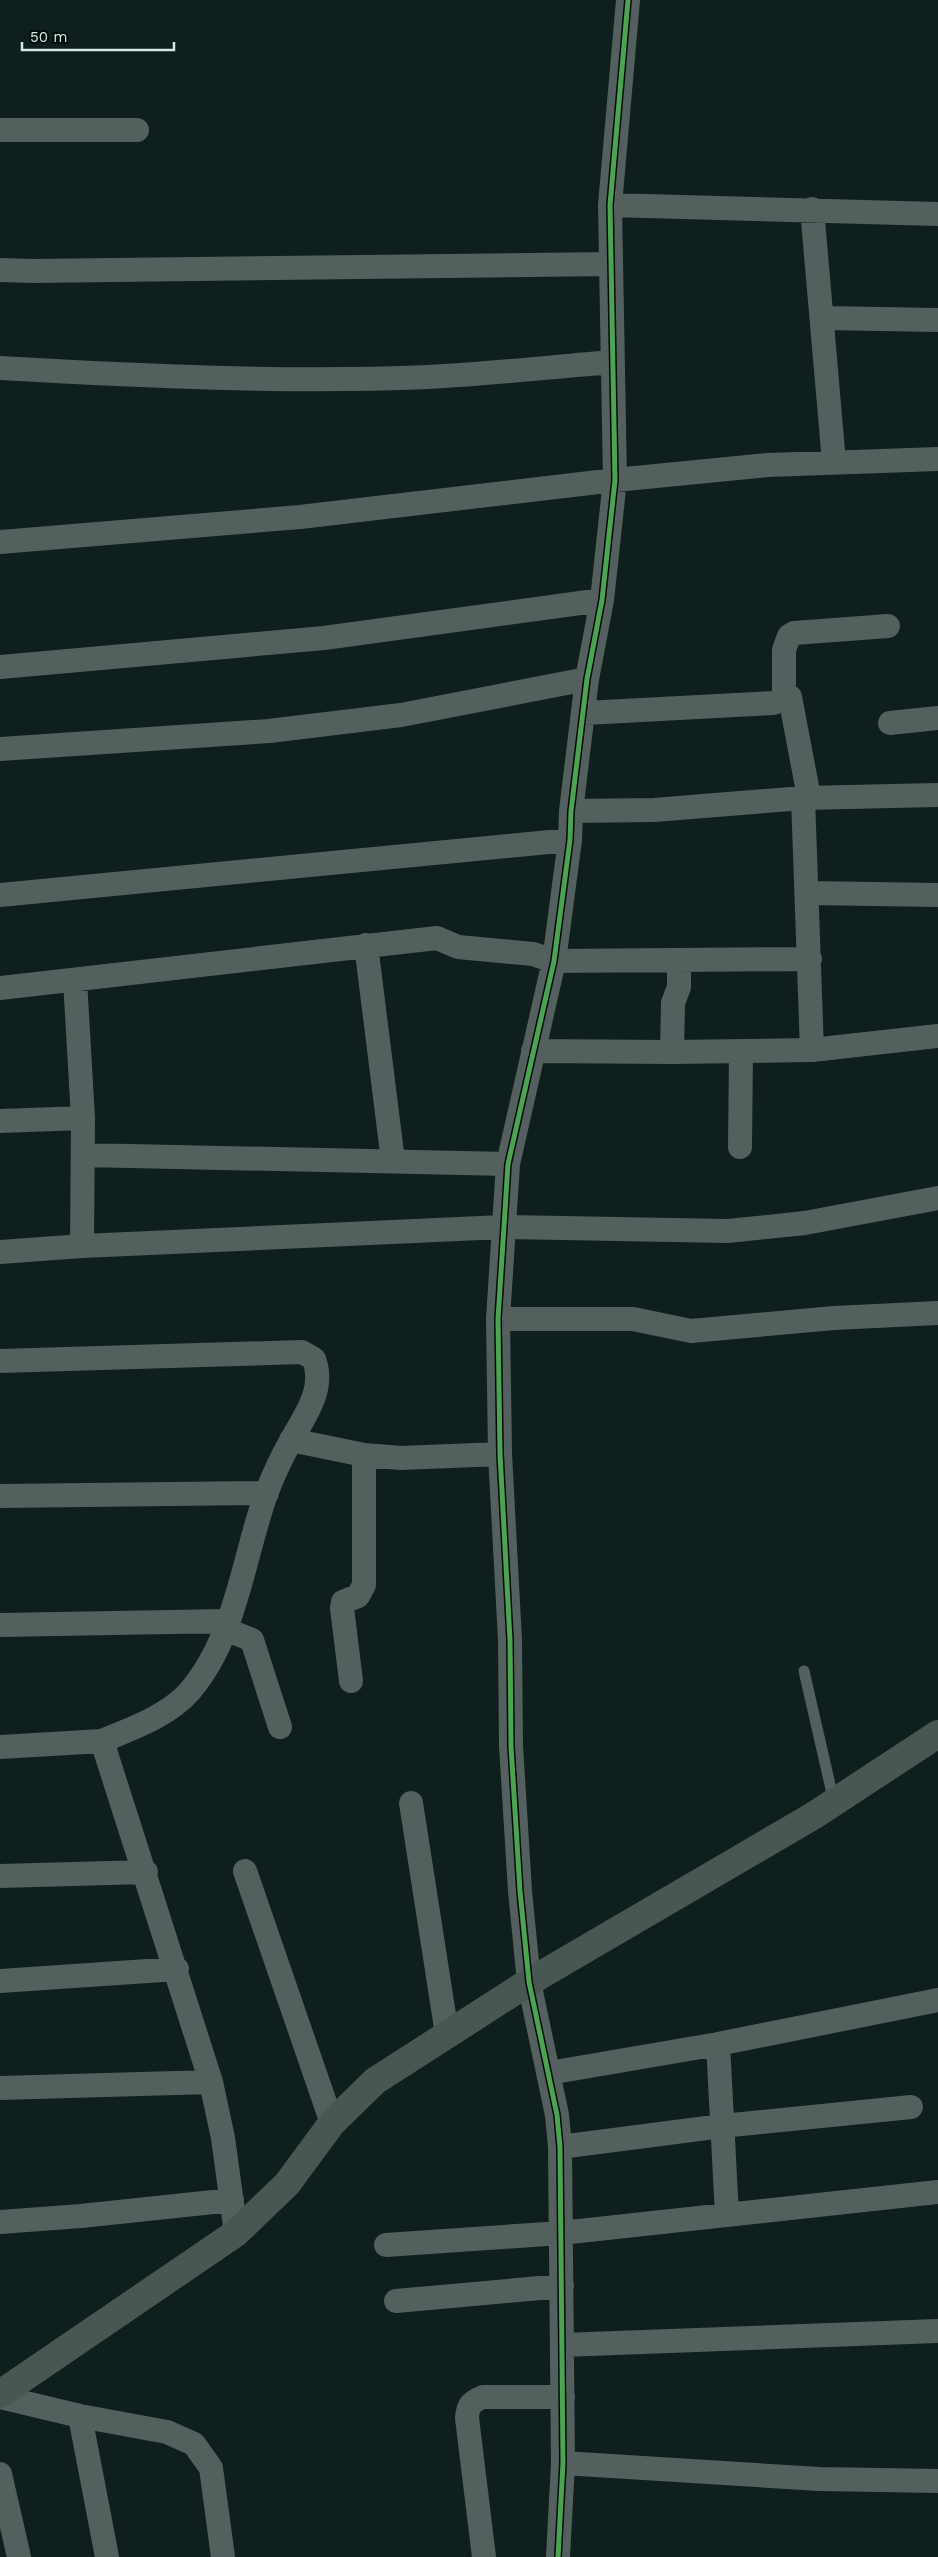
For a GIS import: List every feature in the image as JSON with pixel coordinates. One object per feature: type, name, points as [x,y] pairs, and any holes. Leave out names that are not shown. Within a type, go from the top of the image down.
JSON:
[{"type":"street","points":[[558,2557],[563,2463],[560,2148],[557,2115],[529,1982],[520,1891],[511,1746],[507,1568],[500,1454],[498,1319],[508,1164],[554,960],[570,840],[571,811],[587,679],[602,600],[615,480],[610,205],[628,0]]},
{"type":"street","points":[[0,130],[137,130]]},
{"type":"street","points":[[610,205],[812,209],[938,214]]},
{"type":"street","points":[[812,209],[834,462]]},
{"type":"street","points":[[0,270],[611,264]]},
{"type":"street","points":[[822,318],[938,320]]},
{"type":"street","points":[[0,368],[158,377],[304,380],[429,377],[612,362]]},
{"type":"street","points":[[0,542],[300,518],[615,480],[768,465],[938,459]]},
{"type":"street","points":[[0,667],[324,638],[602,600]]},
{"type":"street","points":[[584,713],[773,703],[780,701],[784,695],[784,650],[789,636],[794,633],[888,626]]},
{"type":"street","points":[[0,749],[269,731],[401,715],[587,679]]},
{"type":"street","points":[[790,697],[809,797],[803,798]]},
{"type":"street","points":[[890,723],[938,718]]},
{"type":"street","points":[[571,811],[654,810],[803,798],[938,795]]},
{"type":"street","points":[[803,798],[808,893],[812,1050]]},
{"type":"street","points":[[0,895],[570,840]]},
{"type":"street","points":[[808,893],[938,896]]},
{"type":"street","points":[[0,988],[437,938],[458,947],[533,954],[554,960],[810,959]]},
{"type":"street","points":[[366,945],[393,1161]]},
{"type":"street","points":[[672,1052],[673,1003],[679,987],[679,960]]},
{"type":"street","points":[[75,980],[83,1118],[82,1246]]},
{"type":"street","points":[[533,1051],[812,1050],[938,1036]]},
{"type":"street","points":[[740,1146],[741,1051]]},
{"type":"street","points":[[0,1122],[83,1118]]},
{"type":"street","points":[[83,1155],[508,1164]]},
{"type":"street","points":[[0,1252],[82,1246],[503,1227],[728,1230],[804,1224],[938,1198]]},
{"type":"street","points":[[498,1319],[633,1319],[691,1331],[834,1318],[938,1313]]},
{"type":"street","points":[[0,1361],[302,1352],[314,1359],[319,1371],[318,1386],[306,1416],[291,1440],[267,1493],[226,1625],[213,1658],[190,1692],[154,1719],[102,1741],[0,1747]]},
{"type":"street","points":[[291,1440],[364,1455],[401,1458],[500,1454]]},
{"type":"street","points":[[352,1681],[342,1608],[343,1602],[348,1598],[358,1596],[364,1585],[364,1455]]},
{"type":"street","points":[[0,1496],[267,1493]]},
{"type":"street","points":[[0,1625],[226,1625],[252,1640],[280,1727]]},
{"type":"street","points":[[0,2395],[109,2317],[236,2232],[287,2184],[332,2123],[374,2081],[529,1982],[834,1802],[938,1734]]},
{"type":"street","points":[[102,1741],[146,1872],[212,2082],[223,2138],[236,2232]]},
{"type":"street","points":[[411,1803],[447,2034]]},
{"type":"street","points":[[245,1871],[332,2123]]},
{"type":"street","points":[[0,1876],[146,1872]]},
{"type":"street","points":[[0,1981],[177,1969]]},
{"type":"street","points":[[549,2073],[718,2044],[938,2000]]},
{"type":"street","points":[[718,2044],[727,2215]]},
{"type":"street","points":[[0,2088],[212,2082]]},
{"type":"street","points":[[560,2148],[722,2126],[911,2107]]},
{"type":"street","points":[[386,2245],[561,2232],[938,2192]]},
{"type":"street","points":[[0,2222],[81,2216],[232,2200]]},
{"type":"street","points":[[396,2301],[562,2286]]},
{"type":"street","points":[[562,2344],[938,2331]]},
{"type":"street","points":[[0,2395],[80,2416],[167,2432],[194,2444],[211,2468],[223,2557]]},
{"type":"street","points":[[484,2557],[467,2418],[468,2407],[473,2401],[483,2397],[563,2396]]},
{"type":"street","points":[[80,2416],[107,2557]]},
{"type":"street","points":[[563,2463],[819,2478],[938,2481]]},
{"type":"street","points":[[0,2474],[19,2557]]},
{"type":"lane","points":[[804,1671],[834,1802]]},
{"type":"cycle path","points":[[558,2557],[563,2463],[560,2147],[557,2115],[529,1982],[520,1891],[511,1746],[510,1640],[500,1454],[498,1319],[508,1164],[554,961],[570,840],[571,811],[587,679],[602,600],[615,480],[610,205],[628,0]]}]
